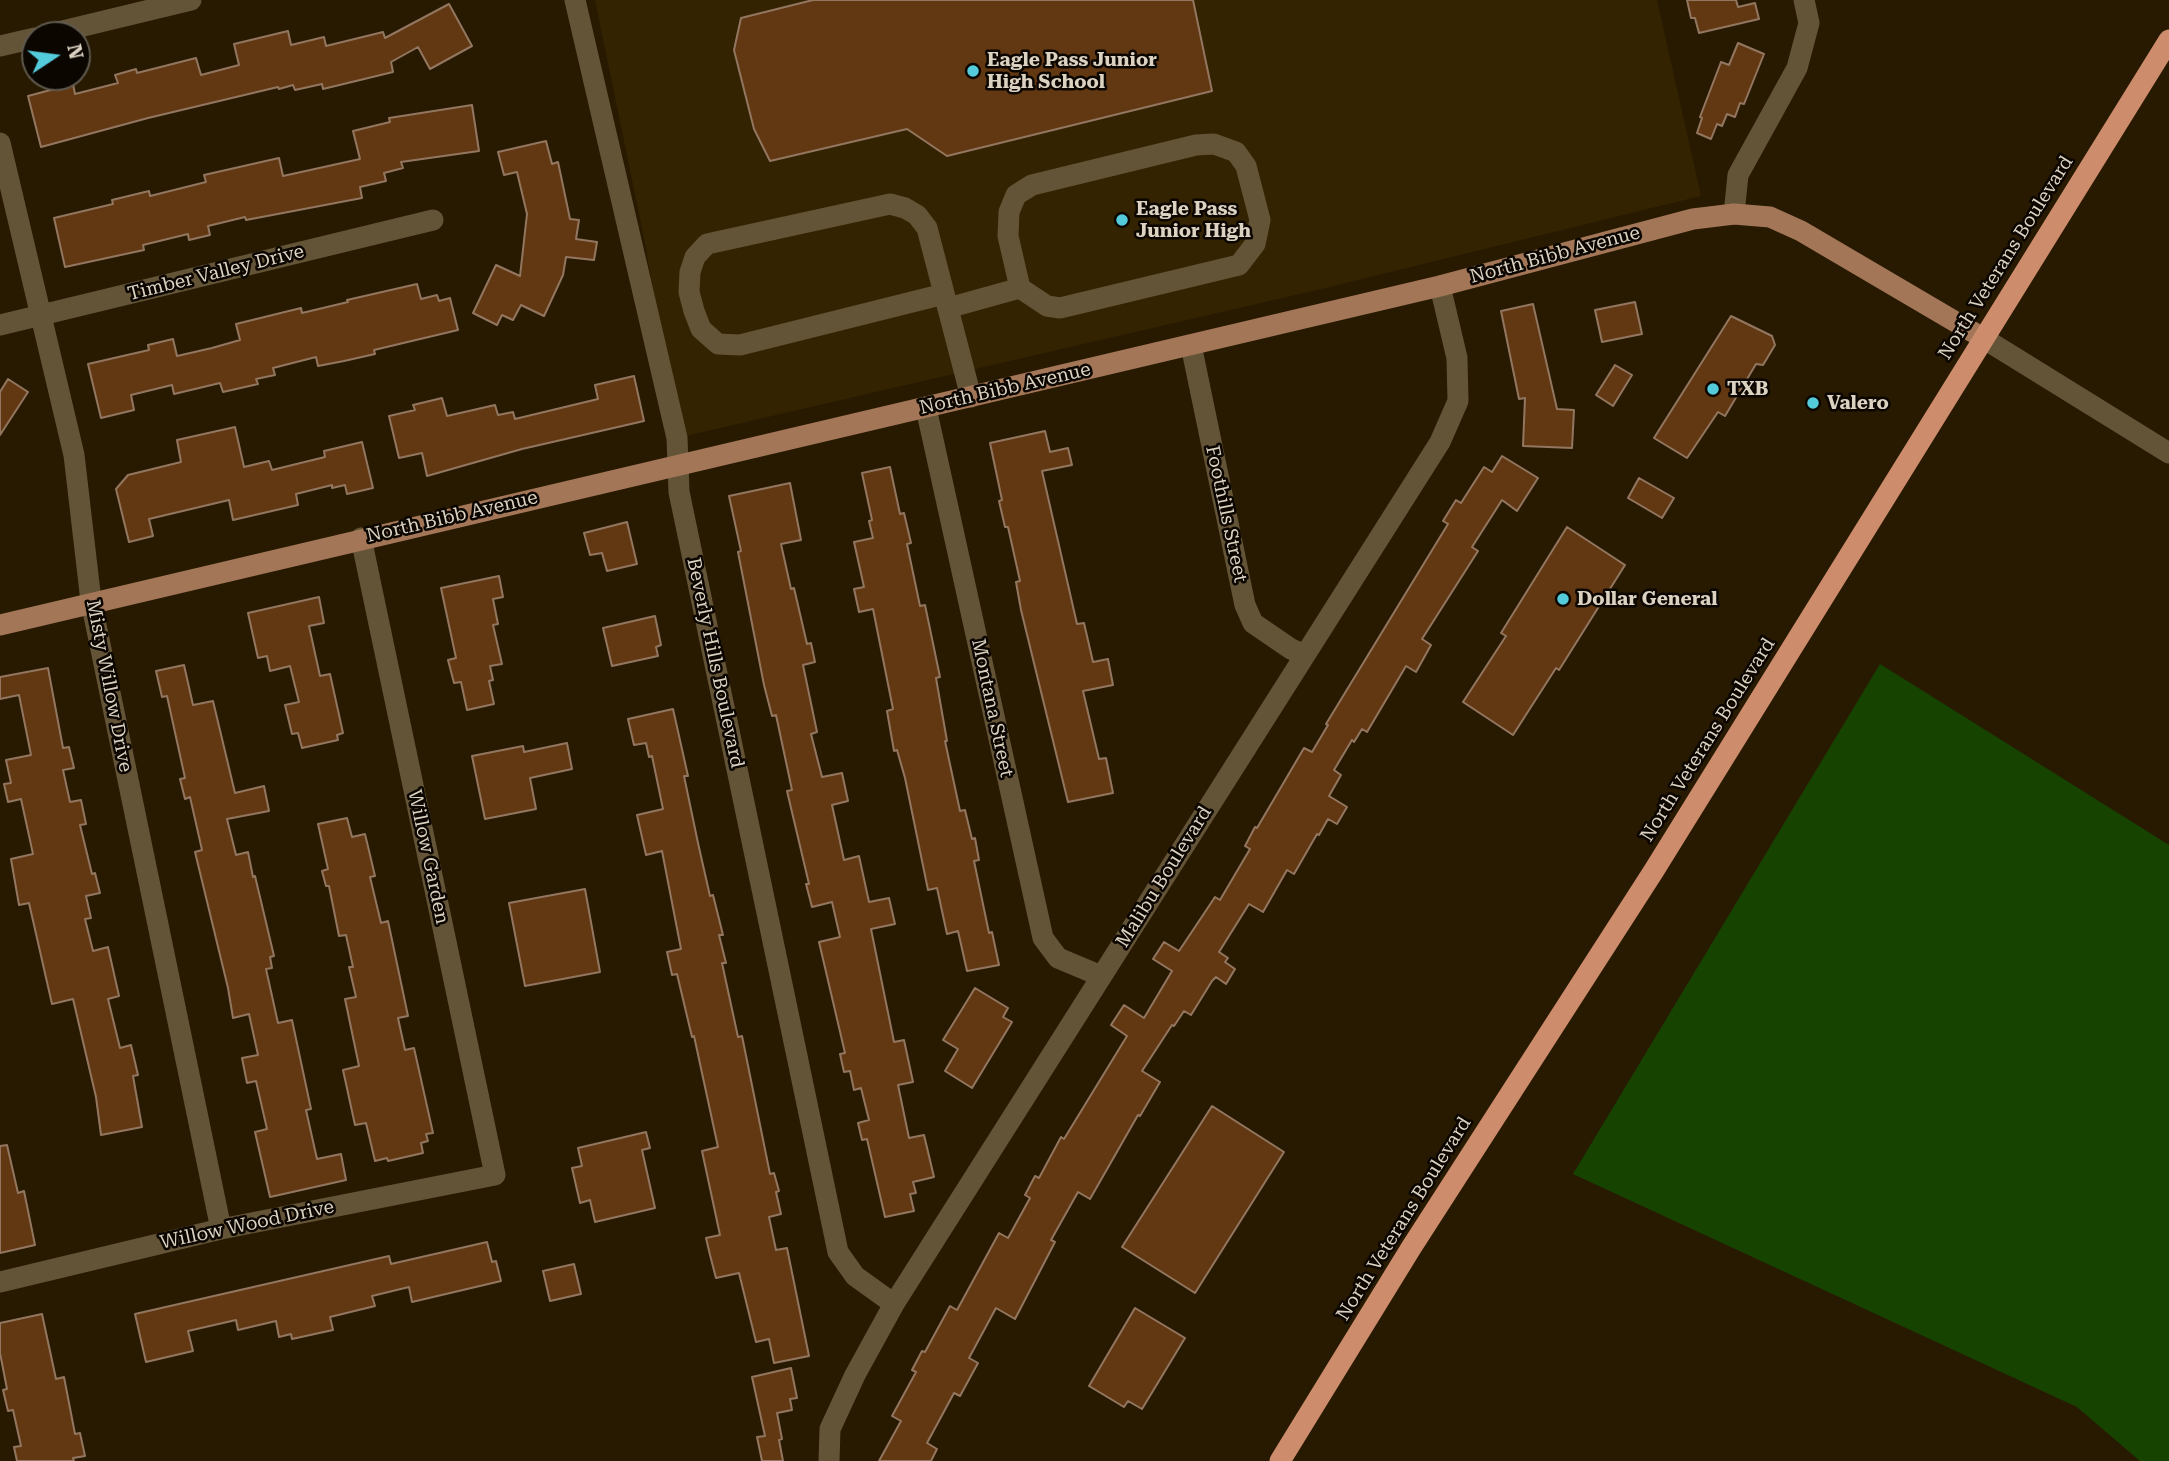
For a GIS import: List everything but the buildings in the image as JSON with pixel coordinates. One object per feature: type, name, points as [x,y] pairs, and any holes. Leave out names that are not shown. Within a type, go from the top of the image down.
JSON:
[{"type":"highway","name":"North Veterans Boulevard","points":[[1280,1461],[1411,1248],[1653,872],[2169,40]]},
{"type":"main road","name":"North Bibb Avenue","points":[[0,625],[91,601],[1440,286],[1693,219],[1734,214],[1770,217],[1801,231],[1983,338]]},
{"type":"street","points":[[91,24],[191,0]]},
{"type":"street","name":"Beverly Hills Boulevard","points":[[575,0],[677,438],[679,492],[838,1252],[855,1276],[894,1304]]},
{"type":"street","points":[[1734,214],[1738,175],[1797,68],[1809,23],[1804,0]]},
{"type":"street","points":[[0,46],[21,41]]},
{"type":"street","name":"Misty Willow Drive","points":[[0,143],[74,455],[91,601],[221,1229]]},
{"type":"street","points":[[971,397],[946,301],[927,228],[917,215],[905,208],[890,204],[707,244],[695,257],[690,272],[689,292],[694,311],[701,329],[718,344],[740,345],[946,301],[1020,288],[1048,306],[1060,308],[1239,265],[1255,244],[1260,220],[1246,166],[1236,152],[1214,144],[1196,145],[1032,185],[1016,195],[1009,212],[1008,236],[1020,288]]},
{"type":"street","name":"Timber Valley Drive","points":[[0,325],[433,220]]},
{"type":"street","name":"Malibu Boulevard","points":[[829,1461],[830,1429],[855,1375],[894,1304],[1440,442],[1458,401],[1457,358],[1440,286]]},
{"type":"street","points":[[1983,338],[2169,453]]},
{"type":"street","name":"Foothills Street","points":[[1191,345],[1245,605],[1253,624],[1305,655]]},
{"type":"street","name":"Montana Street","points":[[926,408],[1043,938],[1058,958],[1101,976]]},
{"type":"street","name":"Willow Garden","points":[[361,538],[495,1175]]},
{"type":"street","name":"Willow Wood Drive","points":[[0,1282],[221,1229],[495,1175]]},
{"type":"shaded area","name":"Eagle Pass Junior High","points":[[595,0],[1657,0],[1701,196],[1317,290],[677,438],[645,243]]},
{"type":"green space","points":[[1880,664],[2169,845],[2169,1461],[2140,1461],[2077,1407],[1573,1174]]},
{"type":"place","name":"Eagle Pass Junior High School","points":[[973,71]]},
{"type":"place","name":"Eagle Pass Junior High","points":[[1122,220]]},
{"type":"place","name":"TXB","points":[[1713,389]]},
{"type":"place","name":"Valero","points":[[1813,403]]},
{"type":"place","name":"Dollar General","points":[[1563,599]]}]
